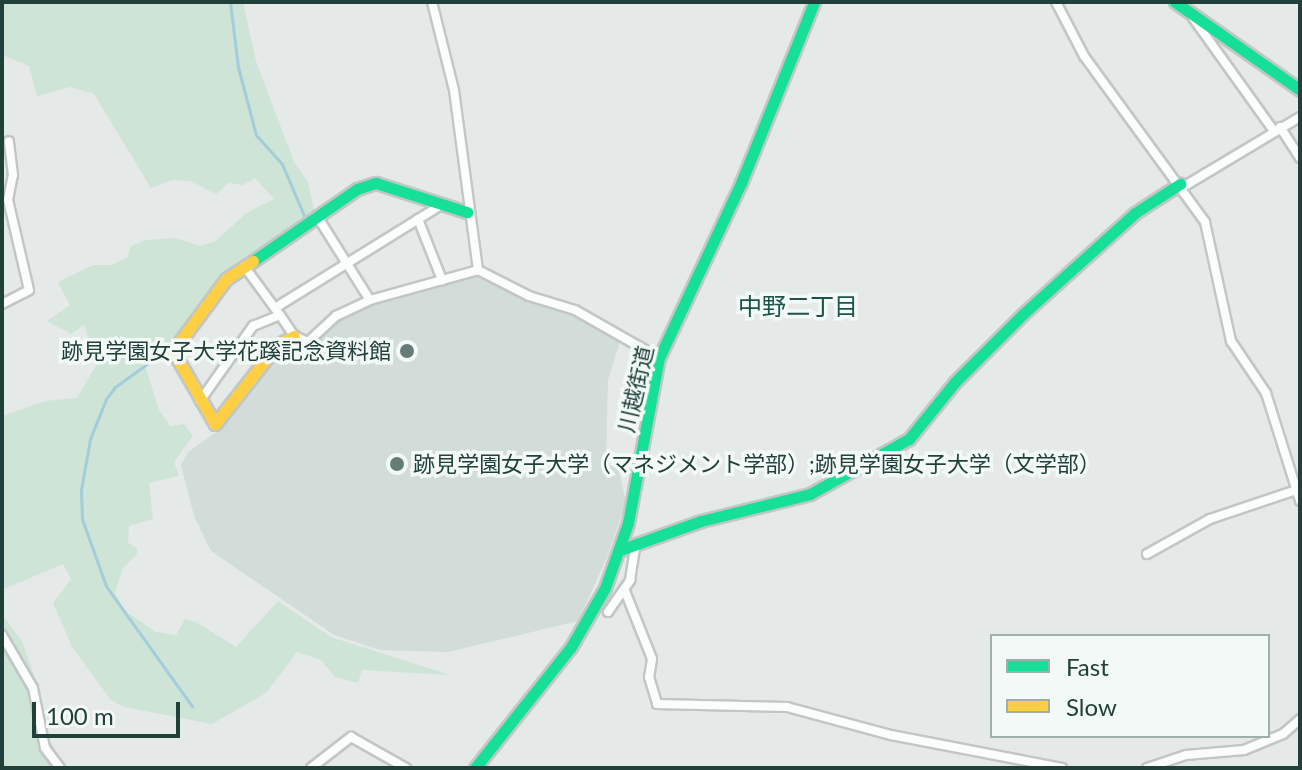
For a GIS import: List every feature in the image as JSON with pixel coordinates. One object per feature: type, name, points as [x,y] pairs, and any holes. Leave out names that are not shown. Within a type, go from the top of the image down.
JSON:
[{"type":"main road","name":"川越街道","points":[[475,768],[571,647],[605,588],[620,550],[659,358],[688,287],[741,183],[814,2]]},
{"type":"main road","points":[[1175,2],[1193,18],[1300,90]]},
{"type":"main road","points":[[294,336],[277,345],[215,424],[173,351],[206,302],[244,266],[357,189],[376,183],[467,212]]},
{"type":"main road","points":[[620,550],[701,521],[810,494],[909,439],[955,382],[1023,314],[1135,213],[1182,185]]},
{"type":"street","points":[[432,2],[454,90],[467,212],[478,270]]},
{"type":"street","points":[[1056,2],[1114,100],[1182,185],[1211,238],[1231,341],[1266,393],[1300,501]]},
{"type":"street","points":[[1193,18],[1300,158]]},
{"type":"street","points":[[1182,185],[1300,117]]},
{"type":"street","points":[[2,304],[29,290],[8,200],[13,175],[9,141]]},
{"type":"street","points":[[200,401],[253,326],[443,204]]},
{"type":"street","points":[[317,216],[370,300]]},
{"type":"street","points":[[418,219],[442,280]]},
{"type":"street","points":[[244,266],[294,336],[308,342],[336,316],[370,300],[478,270],[529,296],[575,310],[659,358]]},
{"type":"street","points":[[1147,554],[1210,519],[1297,484]]},
{"type":"street","points":[[608,612],[624,593],[635,547]]},
{"type":"street","points":[[605,588],[624,593]]},
{"type":"street","points":[[624,593],[652,659],[649,677],[657,704],[787,707],[1026,766],[1062,768]]},
{"type":"street","points":[[2,635],[33,688],[45,748],[60,768]]},
{"type":"street","points":[[1147,768],[1186,755],[1244,750],[1283,734],[1300,719]]},
{"type":"street","points":[[311,768],[351,737],[406,768]]},
{"type":"shaded area","name":"跡見学園女子大学（マネジメント学部）;跡見学園女子大学（文学部）","points":[[477,275],[575,314],[621,338],[608,380],[606,462],[618,466],[626,502],[608,555],[578,621],[448,652],[380,650],[334,635],[211,551],[194,516],[181,465],[188,452],[215,433],[278,348],[293,340],[308,346],[335,320],[411,289]]},
{"type":"green space","points":[[2,2],[243,2],[256,61],[294,162],[308,182],[315,214],[228,269],[171,342],[145,365],[159,410],[170,426],[184,424],[193,436],[174,462],[179,476],[149,483],[153,519],[129,526],[128,543],[137,548],[137,554],[123,568],[115,593],[125,611],[156,632],[176,635],[185,619],[196,622],[236,647],[278,601],[331,637],[450,675],[362,670],[358,683],[335,677],[321,660],[297,652],[266,693],[212,724],[124,707],[111,700],[72,647],[53,603],[71,579],[63,564],[4,589],[3,616],[22,641],[38,687],[45,731],[65,768],[2,768],[2,416],[45,401],[77,398],[97,364],[84,325],[71,334],[47,321],[70,305],[58,282],[93,265],[111,265],[128,257],[130,247],[145,240],[175,238],[200,246],[216,241],[246,213],[274,199],[255,178],[243,185],[229,183],[216,194],[190,181],[172,180],[151,188],[94,94],[70,87],[37,96],[29,66],[2,55]]},
{"type":"waterway","points":[[230,2],[238,67],[256,135],[282,164],[306,220]]},
{"type":"waterway","points":[[199,307],[218,281]]},
{"type":"waterway","points":[[169,348],[115,387],[106,399],[90,439],[81,490],[82,519],[106,586],[192,706]]},
{"type":"traffic: fast","points":[[475,768],[571,647],[605,588],[628,523],[659,358],[741,183],[814,2]]},
{"type":"traffic: fast","points":[[1175,2],[1300,90]]},
{"type":"traffic: fast","points":[[253,261],[357,189],[376,183],[467,212]]},
{"type":"traffic: fast","points":[[620,550],[701,521],[810,494],[909,439],[955,382],[1023,314],[1135,213],[1180,184]]},
{"type":"traffic: slow","points":[[253,261],[226,279],[173,351],[215,424],[277,345],[294,336]]},
{"type":"place","name":"跡見学園女子大学花蹊記念資料館","points":[[407,351]]},
{"type":"place","name":"跡見学園女子大学（マネジメント学部）;跡見学園女子大学（文学部）","points":[[397,464]]},
{"type":"district","name":"中野二丁目","points":[[798,306]]}]
